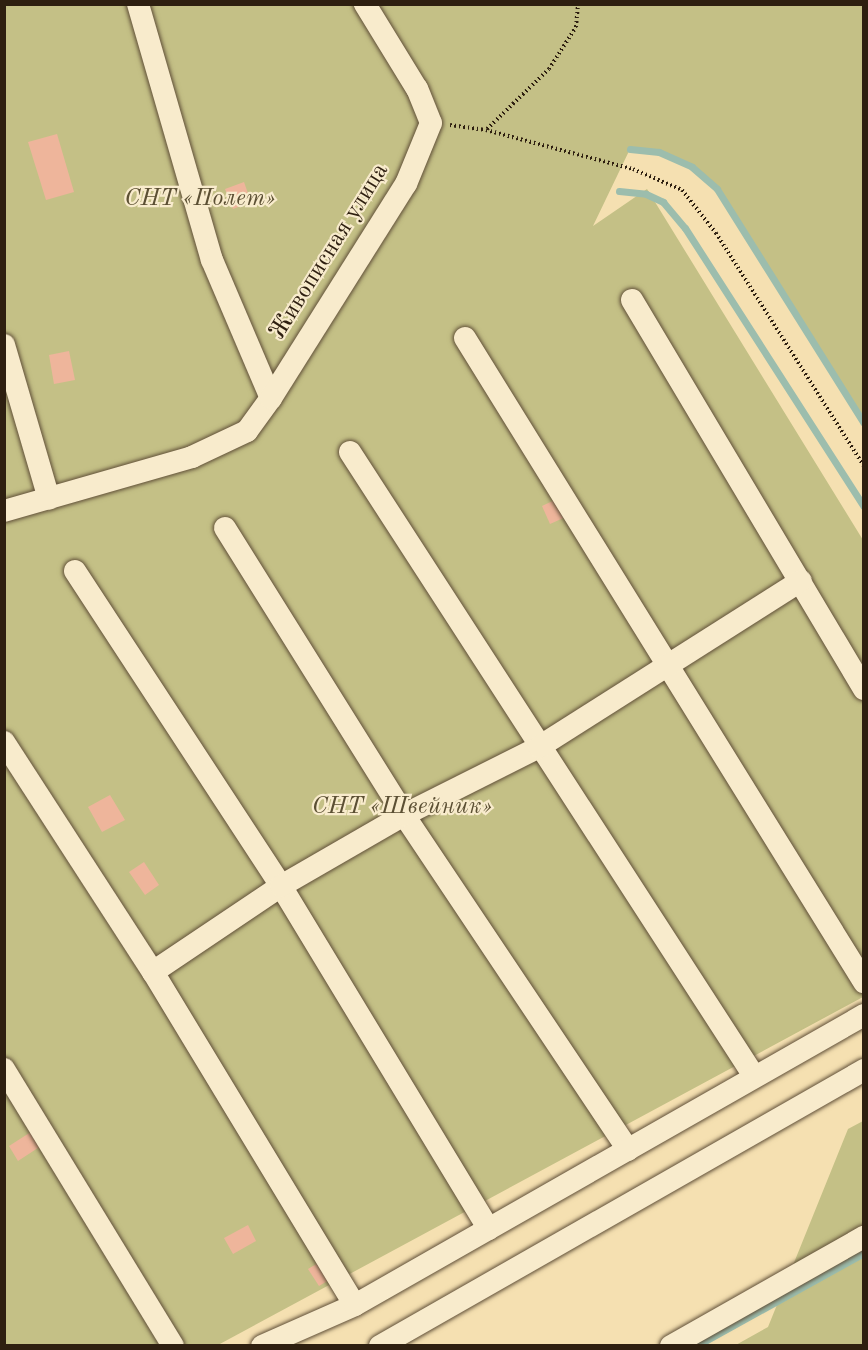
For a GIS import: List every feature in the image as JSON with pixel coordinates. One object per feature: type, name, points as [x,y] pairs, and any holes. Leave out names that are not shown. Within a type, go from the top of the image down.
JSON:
[{"type":"street","points":[[138,4],[212,260],[271,398]]},
{"type":"street","points":[[365,4],[417,89],[431,123]]},
{"type":"street","name":"Живописная улица","points":[[4,511],[192,457],[247,431],[271,398],[406,184],[431,123]]},
{"type":"street","points":[[632,300],[864,689]]},
{"type":"street","points":[[465,338],[864,982]]},
{"type":"street","points":[[4,345],[49,499]]},
{"type":"street","points":[[350,452],[754,1076]]},
{"type":"street","points":[[225,528],[404,815],[628,1150]]},
{"type":"street","points":[[75,571],[281,886],[489,1229]]},
{"type":"street","points":[[153,972],[281,886],[404,815],[539,747],[670,666],[801,580]]},
{"type":"street","points":[[4,742],[153,972],[355,1305]]},
{"type":"street","points":[[262,1346],[355,1305],[864,1015]]},
{"type":"street","points":[[4,1069],[173,1346]]},
{"type":"street","points":[[380,1346],[864,1070]]},
{"type":"street","points":[[671,1346],[864,1237]]},
{"type":"path","points":[[486,130],[549,69],[576,27],[578,4]]},
{"type":"path","points":[[744,4],[757,4]]},
{"type":"path","points":[[431,123],[486,130],[633,169],[682,190],[716,233],[864,466]]},
{"type":"green space","name":"СНТ «Швейник»","points":[[5,5],[863,5],[863,423],[717,189],[692,167],[659,152],[630,149],[593,226],[647,189],[863,540],[863,997],[218,1345],[5,1346]]},
{"type":"green space","points":[[863,1121],[863,1345],[734,1346],[768,1327],[848,1129]]},
{"type":"building","points":[[57,134],[74,192],[46,200],[28,142]]},
{"type":"building","points":[[244,182],[251,202],[233,209],[225,189]]},
{"type":"building","points":[[69,351],[75,380],[54,384],[49,355]]},
{"type":"building","points":[[559,498],[568,516],[550,524],[542,506]]},
{"type":"building","points":[[110,795],[125,820],[102,832],[88,807]]},
{"type":"building","points":[[144,862],[159,885],[145,895],[129,872]]},
{"type":"building","points":[[34,1130],[44,1144],[18,1161],[9,1146]]},
{"type":"building","points":[[248,1225],[256,1241],[233,1254],[224,1238]]},
{"type":"building","points":[[318,1263],[329,1280],[319,1286],[308,1269]]},
{"type":"waterway","points":[[630,149],[659,152],[692,167],[717,189],[864,423]]},
{"type":"waterway","points":[[619,191],[646,194],[663,202],[685,228],[864,507]]},
{"type":"waterway","points":[[696,1346],[864,1253]]},
{"type":"park label","name":"СНТ «Полет»","points":[[200,200]]}]
